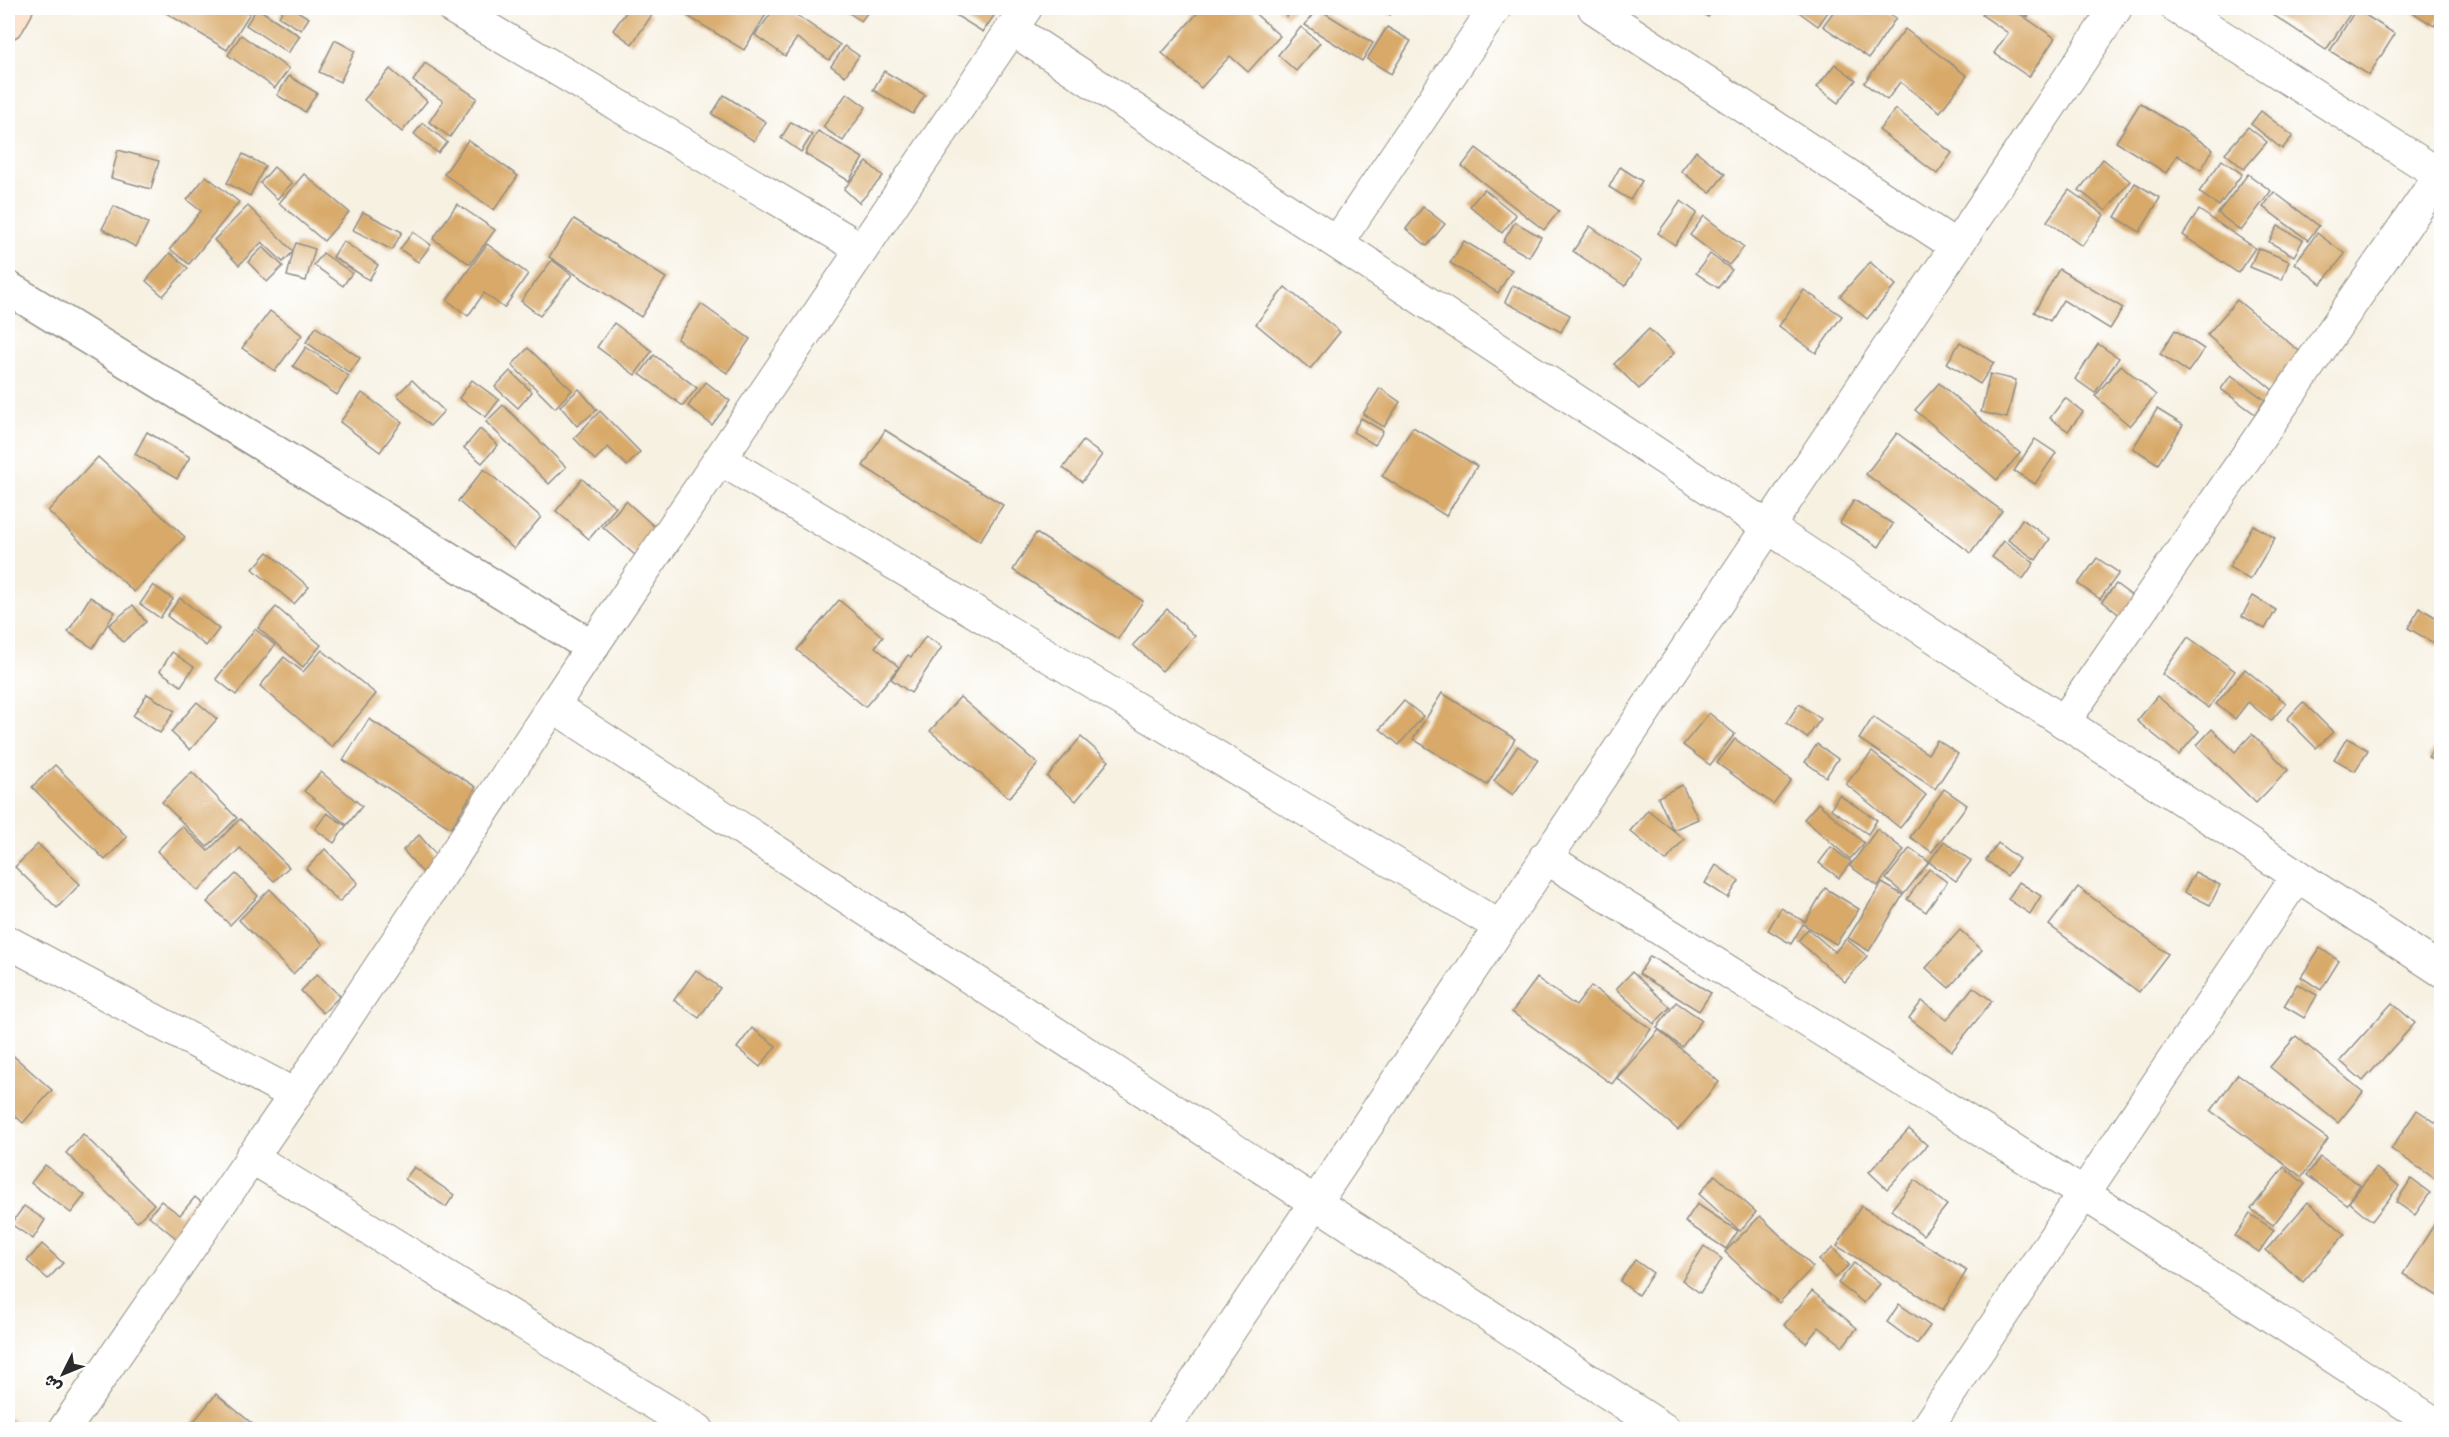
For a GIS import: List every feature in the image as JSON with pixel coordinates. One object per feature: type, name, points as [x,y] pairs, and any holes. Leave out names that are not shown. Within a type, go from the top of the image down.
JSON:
[{"type":"main road","points":[[8,22],[16,8]]},
{"type":"street","points":[[453,8],[862,249]]},
{"type":"street","points":[[1337,243],[1495,8]]},
{"type":"street","points":[[1594,8],[1956,246]]},
{"type":"street","points":[[1163,1430],[2116,8]]},
{"type":"street","points":[[2064,722],[2441,174],[2177,8]]},
{"type":"street","points":[[64,1430],[295,1095],[592,647],[1019,18],[1337,243],[2442,971]]},
{"type":"street","points":[[8,288],[592,647]]},
{"type":"street","points":[[720,459],[1499,926]]},
{"type":"street","points":[[553,706],[1665,1430]]},
{"type":"street","points":[[1545,857],[2084,1194],[2442,1428]]},
{"type":"street","points":[[1925,1430],[2297,876]]},
{"type":"street","points":[[8,942],[295,1095]]},
{"type":"street","points":[[251,1158],[698,1430]]},
{"type":"building","points":[[158,8],[241,8],[250,13],[227,50]]},
{"type":"building","points":[[257,8],[300,36],[288,53],[246,25]]},
{"type":"building","points":[[284,8],[292,8],[309,18],[301,30],[279,17]]},
{"type":"building","points":[[629,8],[641,8],[652,15],[632,44],[613,30]]},
{"type":"building","points":[[674,8],[770,8],[744,50]]},
{"type":"building","points":[[775,8],[786,8],[840,45],[829,60],[797,38],[785,56],[755,35]]},
{"type":"building","points":[[842,8],[871,8],[861,21]]},
{"type":"building","points":[[944,8],[999,8],[983,32]]},
{"type":"building","points":[[1202,8],[1249,8],[1280,36],[1248,72],[1230,56],[1201,88],[1162,53]]},
{"type":"building","points":[[1276,8],[1295,8],[1287,17]]},
{"type":"building","points":[[1317,8],[1373,43],[1362,61],[1305,25]]},
{"type":"building","points":[[1380,8],[1396,8],[1390,15]]},
{"type":"building","points":[[1694,8],[1714,8],[1708,17]]},
{"type":"building","points":[[1798,8],[1831,8],[1818,26],[1796,10]]},
{"type":"building","points":[[1836,8],[1880,8],[1896,18],[1869,58],[1823,26]]},
{"type":"building","points":[[1987,8],[2011,8],[2055,38],[2029,77],[1994,53],[2008,33],[1982,15]]},
{"type":"building","points":[[2014,8],[2034,8],[2028,17]]},
{"type":"building","points":[[2263,8],[2354,8],[2326,50]]},
{"type":"building","points":[[2406,8],[2442,8],[2442,14],[2434,26]]},
{"type":"building","points":[[2356,9],[2395,34],[2369,75],[2330,51]]},
{"type":"building","points":[[1301,27],[1320,43],[1296,71],[1278,55]]},
{"type":"building","points":[[1387,27],[1411,41],[1391,74],[1367,59]]},
{"type":"building","points":[[1905,29],[1967,76],[1940,112],[1900,82],[1887,100],[1864,83]]},
{"type":"building","points":[[241,35],[289,69],[275,88],[228,55]]},
{"type":"building","points":[[335,40],[355,51],[340,82],[319,72]]},
{"type":"building","points":[[845,46],[859,56],[845,76],[831,66]]},
{"type":"building","points":[[425,63],[477,98],[450,137],[429,122],[443,101],[413,81]]},
{"type":"building","points":[[1835,64],[1856,80],[1838,103],[1817,87]]},
{"type":"building","points":[[390,69],[427,101],[402,132],[364,100]]},
{"type":"building","points":[[884,71],[925,95],[913,114],[873,90]]},
{"type":"building","points":[[289,76],[317,93],[305,112],[277,95]]},
{"type":"building","points":[[847,93],[866,107],[843,141],[823,127]]},
{"type":"building","points":[[724,95],[766,122],[754,141],[712,114]]},
{"type":"building","points":[[2140,103],[2213,149],[2201,170],[2177,155],[2166,173],[2116,142]]},
{"type":"building","points":[[1896,109],[1952,153],[1937,174],[1879,130]]},
{"type":"building","points":[[2261,111],[2293,136],[2282,149],[2251,124]]},
{"type":"building","points":[[791,122],[812,135],[801,152],[781,138]]},
{"type":"building","points":[[423,123],[447,142],[438,153],[414,134]]},
{"type":"building","points":[[2248,127],[2267,142],[2244,169],[2225,153]]},
{"type":"building","points":[[818,131],[863,158],[849,181],[805,154]]},
{"type":"building","points":[[468,140],[518,176],[494,210],[444,174]]},
{"type":"building","points":[[1476,148],[1559,211],[1544,230],[1462,166]]},
{"type":"building","points":[[118,150],[159,161],[151,189],[111,178]]},
{"type":"building","points":[[1696,151],[1725,174],[1710,193],[1681,171]]},
{"type":"building","points":[[243,154],[265,166],[250,196],[227,183]]},
{"type":"building","points":[[2103,159],[2130,181],[2106,211],[2079,190]]},
{"type":"building","points":[[2222,160],[2242,174],[2219,206],[2199,192]]},
{"type":"building","points":[[867,162],[883,176],[859,203],[844,189]]},
{"type":"building","points":[[274,167],[292,183],[277,199],[260,183]]},
{"type":"building","points":[[1620,167],[1642,181],[1630,200],[1609,187]]},
{"type":"building","points":[[304,174],[349,212],[324,241],[279,203]]},
{"type":"building","points":[[2248,174],[2271,191],[2241,231],[2218,213]]},
{"type":"building","points":[[206,176],[239,202],[189,264],[170,249],[201,211],[187,200]]},
{"type":"building","points":[[2135,183],[2160,198],[2140,232],[2115,217]]},
{"type":"building","points":[[1484,189],[1516,215],[1502,233],[1470,206]]},
{"type":"building","points":[[2069,190],[2104,215],[2082,246],[2047,221]]},
{"type":"building","points":[[2274,192],[2319,226],[2308,240],[2263,207]]},
{"type":"building","points":[[1681,201],[1697,213],[1675,245],[1658,233]]},
{"type":"building","points":[[457,204],[495,230],[470,264],[433,239]]},
{"type":"building","points":[[114,206],[148,223],[136,247],[102,229]]},
{"type":"building","points":[[248,206],[293,251],[296,243],[315,249],[306,281],[287,276],[293,252],[283,262],[262,242],[239,265],[214,240]]},
{"type":"building","points":[[1423,207],[1445,224],[1427,246],[1406,229]]},
{"type":"building","points":[[2199,210],[2255,248],[2238,273],[2183,235]]},
{"type":"building","points":[[363,212],[402,232],[392,250],[353,230]]},
{"type":"building","points":[[1704,216],[1744,247],[1729,265],[1690,235]]},
{"type":"building","points":[[574,219],[666,278],[641,317],[549,257]]},
{"type":"building","points":[[1515,222],[1541,237],[1529,257],[1503,242]]},
{"type":"building","points":[[1590,226],[1641,261],[1625,286],[1573,251]]},
{"type":"building","points":[[2278,226],[2303,240],[2294,256],[2269,242]]},
{"type":"building","points":[[413,232],[431,245],[418,262],[400,249]]},
{"type":"building","points":[[2317,233],[2345,254],[2321,284],[2295,263]]},
{"type":"building","points":[[343,241],[378,265],[369,280],[333,257]]},
{"type":"building","points":[[1464,241],[1512,270],[1498,293],[1450,263]]},
{"type":"building","points":[[487,244],[528,274],[504,308],[484,293],[468,316],[447,300]]},
{"type":"building","points":[[263,247],[283,266],[267,282],[248,262]]},
{"type":"building","points":[[2258,248],[2289,261],[2282,280],[2250,267]]},
{"type":"building","points":[[170,253],[188,268],[163,296],[146,281]]},
{"type":"building","points":[[323,253],[352,273],[343,286],[314,265]]},
{"type":"building","points":[[1710,254],[1732,270],[1718,288],[1696,273]]},
{"type":"building","points":[[552,260],[572,275],[540,316],[521,301]]},
{"type":"building","points":[[1870,262],[1896,285],[1867,319],[1840,296]]},
{"type":"building","points":[[2059,269],[2123,308],[2110,329],[2063,300],[2050,321],[2034,312]]},
{"type":"building","points":[[1513,285],[1570,315],[1561,332],[1505,302]]},
{"type":"building","points":[[1285,287],[1340,332],[1310,369],[1256,324]]},
{"type":"building","points":[[1804,290],[1842,316],[1816,353],[1779,326]]},
{"type":"building","points":[[2237,300],[2304,355],[2274,391],[2207,335]]},
{"type":"building","points":[[701,304],[750,339],[727,373],[677,339]]},
{"type":"building","points":[[270,311],[302,335],[275,371],[242,348]]},
{"type":"building","points":[[614,323],[652,351],[635,375],[597,347]]},
{"type":"building","points":[[316,327],[360,358],[350,373],[306,342]]},
{"type":"building","points":[[1649,329],[1674,353],[1639,389],[1614,364]]},
{"type":"building","points":[[2175,330],[2204,349],[2188,372],[2160,354]]},
{"type":"building","points":[[1960,342],[1994,363],[1980,384],[1947,363]]},
{"type":"building","points":[[2098,344],[2119,358],[2095,393],[2075,379]]},
{"type":"building","points":[[306,347],[349,376],[337,395],[293,366]]},
{"type":"building","points":[[528,348],[572,390],[555,408],[512,365]]},
{"type":"building","points":[[654,355],[697,388],[683,406],[640,374]]},
{"type":"building","points":[[2121,365],[2156,395],[2130,426],[2095,396]]},
{"type":"building","points":[[510,371],[532,392],[518,408],[495,387]]},
{"type":"building","points":[[1990,374],[2016,380],[2007,418],[1981,412]]},
{"type":"building","points":[[2231,375],[2265,400],[2255,414],[2221,389]]},
{"type":"building","points":[[412,380],[444,411],[430,426],[397,395]]},
{"type":"building","points":[[472,380],[499,400],[486,417],[459,398]]},
{"type":"building","points":[[706,382],[730,401],[712,425],[688,406]]},
{"type":"building","points":[[1939,383],[2020,453],[1997,480],[1915,410]]},
{"type":"building","points":[[1380,388],[1400,402],[1384,427],[1363,414]]},
{"type":"building","points":[[579,389],[597,410],[577,426],[560,406]]},
{"type":"building","points":[[362,393],[402,422],[380,452],[340,422]]},
{"type":"building","points":[[2065,398],[2083,412],[2068,431],[2050,418]]},
{"type":"building","points":[[503,405],[566,467],[549,484],[486,422]]},
{"type":"building","points":[[2157,409],[2183,425],[2158,464],[2133,448]]},
{"type":"building","points":[[600,411],[640,452],[627,466],[608,447],[595,460],[574,438]]},
{"type":"building","points":[[1361,418],[1383,431],[1375,445],[1353,432]]},
{"type":"building","points":[[1413,427],[1477,466],[1446,516],[1382,476]]},
{"type":"building","points":[[480,429],[498,445],[482,463],[464,448]]},
{"type":"building","points":[[885,430],[1003,505],[980,541],[863,466]]},
{"type":"building","points":[[147,432],[190,457],[177,479],[135,454]]},
{"type":"building","points":[[1897,433],[2002,511],[1971,553],[1866,474]]},
{"type":"building","points":[[2035,439],[2056,453],[2035,484],[2014,471]]},
{"type":"building","points":[[1083,441],[1102,455],[1082,482],[1063,468]]},
{"type":"building","points":[[98,457],[185,537],[134,592],[48,511]]},
{"type":"building","points":[[484,469],[541,517],[514,549],[458,501]]},
{"type":"building","points":[[582,479],[616,507],[589,539],[556,511]]},
{"type":"building","points":[[1854,500],[1893,524],[1879,547],[1840,523]]},
{"type":"building","points":[[626,501],[658,530],[636,556],[603,527]]},
{"type":"building","points":[[2022,519],[2050,539],[2036,560],[2008,540]]},
{"type":"building","points":[[2253,525],[2275,538],[2250,580],[2229,567]]},
{"type":"building","points":[[1036,533],[1143,601],[1118,639],[1013,570]]},
{"type":"building","points":[[2004,541],[2034,563],[2023,579],[1992,557]]},
{"type":"building","points":[[268,552],[309,587],[294,604],[253,569]]},
{"type":"building","points":[[2097,558],[2119,573],[2100,599],[2078,584]]},
{"type":"building","points":[[2116,584],[2136,599],[2122,617],[2102,601]]},
{"type":"building","points":[[153,585],[173,599],[160,618],[140,604]]},
{"type":"building","points":[[2253,596],[2276,610],[2265,629],[2242,616]]},
{"type":"building","points":[[90,597],[115,612],[93,648],[68,632]]},
{"type":"building","points":[[180,598],[219,629],[206,646],[167,616]]},
{"type":"building","points":[[839,600],[883,637],[875,647],[899,667],[865,707],[797,650]]},
{"type":"building","points":[[133,605],[146,622],[123,642],[109,625]]},
{"type":"building","points":[[276,607],[321,645],[303,667],[258,628]]},
{"type":"building","points":[[2420,608],[2442,621],[2442,648],[2408,628]]},
{"type":"building","points":[[1167,609],[1195,636],[1162,671],[1133,645]]},
{"type":"building","points":[[255,629],[275,645],[236,695],[216,679]]},
{"type":"building","points":[[926,636],[942,647],[911,693],[891,679],[908,655],[911,657]]},
{"type":"building","points":[[2188,637],[2235,671],[2209,708],[2162,674]]},
{"type":"building","points":[[322,650],[376,694],[332,747],[260,686],[284,657],[303,672]]},
{"type":"building","points":[[172,652],[194,667],[181,686],[160,671]]},
{"type":"building","points":[[2245,669],[2286,703],[2271,721],[2248,702],[2235,719],[2216,704]]},
{"type":"building","points":[[1442,693],[1515,739],[1487,785],[1413,739]]},
{"type":"building","points":[[147,694],[175,711],[160,733],[133,716]]},
{"type":"building","points":[[2157,696],[2199,731],[2179,755],[2137,721]]},
{"type":"building","points":[[960,697],[1038,764],[1009,798],[930,731]]},
{"type":"building","points":[[1404,701],[1423,716],[1399,745],[1380,729]]},
{"type":"building","points":[[197,702],[217,719],[190,750],[171,732]]},
{"type":"building","points":[[2303,702],[2333,732],[2316,748],[2287,719]]},
{"type":"building","points":[[1799,704],[1821,719],[1807,738],[1786,723]]},
{"type":"building","points":[[1709,713],[1735,734],[1710,765],[1683,745]]},
{"type":"building","points":[[1873,717],[1928,754],[1937,740],[1958,754],[1935,789],[1859,739]]},
{"type":"building","points":[[369,719],[476,787],[451,828],[343,760]]},
{"type":"building","points":[[2212,729],[2235,752],[2252,734],[2288,770],[2256,803],[2197,745]]},
{"type":"building","points":[[1081,737],[1109,761],[1076,801],[1047,777]]},
{"type":"building","points":[[2442,737],[2442,766],[2428,757]]},
{"type":"building","points":[[2347,738],[2368,750],[2355,771],[2334,759]]},
{"type":"building","points":[[1735,739],[1791,780],[1773,804],[1717,763]]},
{"type":"building","points":[[1817,744],[1838,759],[1826,777],[1805,762]]},
{"type":"building","points":[[1518,746],[1538,760],[1513,795],[1494,781]]},
{"type":"building","points":[[1872,752],[1926,795],[1900,828],[1846,784]]},
{"type":"building","points":[[55,765],[127,837],[105,860],[32,787]]},
{"type":"building","points":[[192,772],[237,818],[207,847],[162,802]]},
{"type":"building","points":[[321,772],[362,806],[347,825],[304,791]]},
{"type":"building","points":[[1682,785],[1698,819],[1673,830],[1658,797]]},
{"type":"building","points":[[1944,789],[1967,805],[1932,852],[1910,837]]},
{"type":"building","points":[[1839,795],[1877,820],[1868,834],[1831,809]]},
{"type":"building","points":[[1818,803],[1864,843],[1850,859],[1804,819]]},
{"type":"building","points":[[1648,810],[1684,839],[1666,861],[1630,831]]},
{"type":"building","points":[[327,813],[346,826],[334,843],[315,829]]},
{"type":"building","points":[[240,819],[289,867],[274,881],[240,848],[198,891],[157,851],[182,826],[208,851]]},
{"type":"building","points":[[1877,829],[1904,850],[1878,886],[1850,866]]},
{"type":"building","points":[[419,835],[439,858],[423,873],[403,850]]},
{"type":"building","points":[[1944,841],[1971,861],[1956,881],[1929,862]]},
{"type":"building","points":[[1998,843],[2019,859],[2007,876],[1986,860]]},
{"type":"building","points":[[38,844],[80,884],[57,908],[15,867]]},
{"type":"building","points":[[1831,847],[1851,862],[1839,878],[1819,863]]},
{"type":"building","points":[[1910,848],[1929,862],[1904,894],[1886,879]]},
{"type":"building","points":[[325,849],[358,883],[339,902],[306,869]]},
{"type":"building","points":[[1716,865],[1739,881],[1728,898],[1705,883]]},
{"type":"building","points":[[1929,869],[1947,882],[1926,912],[1907,899]]},
{"type":"building","points":[[2195,872],[2220,885],[2210,905],[2184,892]]},
{"type":"building","points":[[236,874],[258,896],[230,925],[207,902]]},
{"type":"building","points":[[2019,882],[2041,896],[2030,914],[2008,899]]},
{"type":"building","points":[[1882,883],[1903,895],[1869,951],[1848,938]]},
{"type":"building","points":[[2078,887],[2168,954],[2139,992],[2049,925]]},
{"type":"building","points":[[1825,888],[1859,909],[1836,944],[1803,924],[1791,944],[1768,930],[1781,908],[1805,922]]},
{"type":"building","points":[[270,889],[323,944],[293,974],[239,920]]},
{"type":"building","points":[[1808,929],[1835,952],[1846,939],[1867,956],[1845,982],[1798,941]]},
{"type":"building","points":[[1960,930],[1982,950],[1949,988],[1926,968]]},
{"type":"building","points":[[2320,948],[2339,961],[2321,990],[2301,977]]},
{"type":"building","points":[[1650,956],[1711,993],[1699,1011],[1639,974]]},
{"type":"building","points":[[696,970],[720,988],[699,1018],[674,1000]]},
{"type":"building","points":[[1632,972],[1670,1007],[1654,1024],[1616,989]]},
{"type":"building","points":[[317,974],[340,996],[323,1013],[301,991]]},
{"type":"building","points":[[1537,978],[1576,1006],[1591,986],[1651,1029],[1612,1084],[1512,1012]]},
{"type":"building","points":[[2297,984],[2317,995],[2304,1018],[2284,1006]]},
{"type":"building","points":[[1973,987],[1992,1001],[1952,1051],[1909,1018],[1922,1001],[1947,1020]]},
{"type":"building","points":[[1676,1002],[1702,1020],[1682,1047],[1657,1028]]},
{"type":"building","points":[[2392,1003],[2415,1023],[2363,1081],[2340,1061]]},
{"type":"building","points":[[752,1028],[776,1046],[760,1067],[737,1048]]},
{"type":"building","points":[[1659,1030],[1719,1082],[1678,1130],[1617,1078]]},
{"type":"building","points":[[2296,1036],[2363,1092],[2338,1123],[2270,1067]]},
{"type":"building","points":[[8,1051],[52,1090],[23,1123],[8,1109]]},
{"type":"building","points":[[2238,1074],[2328,1139],[2302,1177],[2211,1111]]},
{"type":"building","points":[[2417,1110],[2442,1127],[2442,1174],[2437,1180],[2391,1149]]},
{"type":"building","points":[[1909,1129],[1927,1145],[1887,1189],[1869,1172]]},
{"type":"building","points":[[83,1134],[154,1204],[137,1222],[66,1153]]},
{"type":"building","points":[[2320,1157],[2360,1185],[2347,1205],[2307,1175]]},
{"type":"building","points":[[45,1165],[85,1195],[71,1213],[31,1183]]},
{"type":"building","points":[[414,1167],[454,1195],[446,1207],[405,1179]]},
{"type":"building","points":[[2284,1167],[2305,1184],[2273,1225],[2251,1209]]},
{"type":"building","points":[[2376,1168],[2399,1186],[2372,1221],[2349,1202]]},
{"type":"building","points":[[1715,1175],[1756,1212],[1740,1231],[1699,1194]]},
{"type":"building","points":[[2411,1179],[2430,1193],[2415,1215],[2396,1202]]},
{"type":"building","points":[[1915,1180],[1947,1205],[1923,1235],[1891,1210]]},
{"type":"building","points":[[195,1197],[214,1213],[187,1247],[149,1216],[161,1201],[180,1215]]},
{"type":"building","points":[[2308,1202],[2345,1234],[2303,1282],[2266,1250]]},
{"type":"building","points":[[1697,1204],[1738,1231],[1726,1249],[1685,1222]]},
{"type":"building","points":[[24,1206],[45,1220],[33,1239],[11,1224]]},
{"type":"building","points":[[1861,1206],[1967,1270],[1943,1310],[1837,1246]]},
{"type":"building","points":[[2250,1214],[2274,1230],[2259,1252],[2235,1236]]},
{"type":"building","points":[[1760,1216],[1813,1267],[1779,1303],[1725,1252]]},
{"type":"building","points":[[2437,1220],[2442,1223],[2442,1299],[2403,1274]]},
{"type":"building","points":[[42,1244],[63,1263],[48,1279],[27,1261]]},
{"type":"building","points":[[1704,1246],[1722,1259],[1700,1293],[1682,1280]]},
{"type":"building","points":[[1833,1248],[1849,1265],[1835,1278],[1819,1260]]},
{"type":"building","points":[[1635,1260],[1653,1273],[1638,1295],[1620,1281]]},
{"type":"building","points":[[1854,1263],[1880,1284],[1864,1303],[1838,1283]]},
{"type":"building","points":[[1812,1291],[1857,1328],[1843,1346],[1819,1327],[1806,1343],[1784,1325]]},
{"type":"building","points":[[1899,1304],[1930,1326],[1917,1344],[1887,1322]]},
{"type":"building","points":[[216,1394],[260,1430],[187,1430]]},
{"type":"building","points":[[8,1418],[27,1430],[8,1430]]}]
